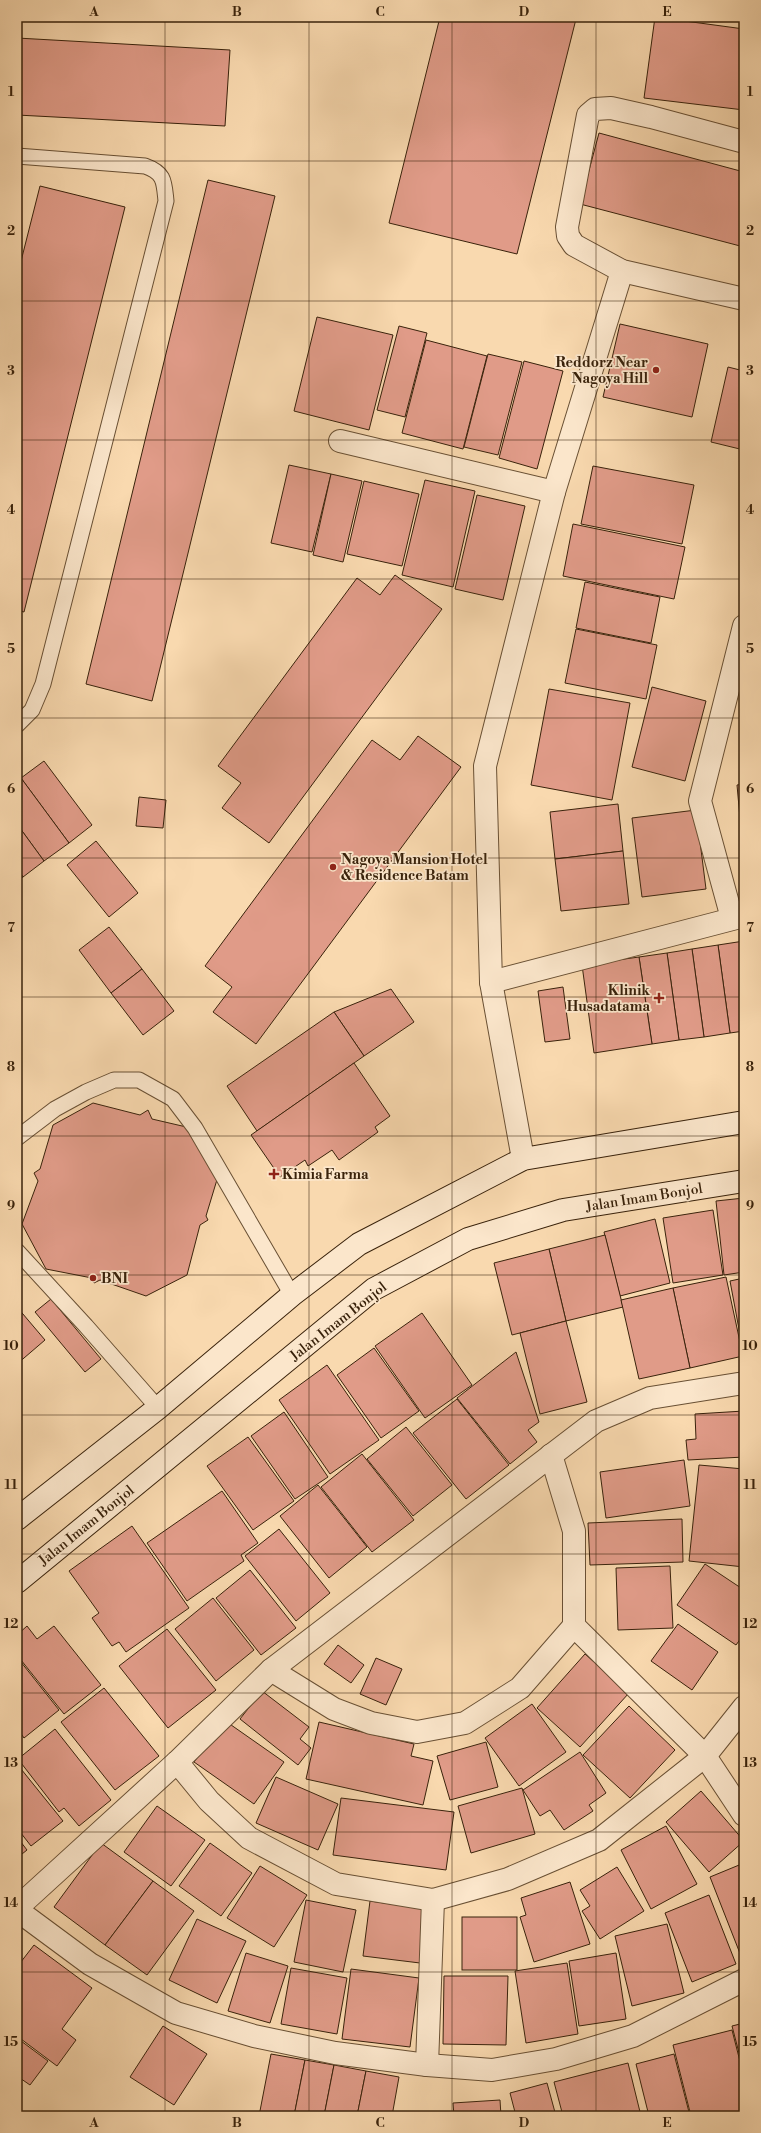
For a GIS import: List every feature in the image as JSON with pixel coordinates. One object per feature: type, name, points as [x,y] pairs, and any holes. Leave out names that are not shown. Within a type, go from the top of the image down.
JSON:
[{"type":"street","points":[[744,142],[611,108],[595,109],[588,115],[567,227],[568,236],[574,244],[622,271],[744,299]]},
{"type":"street","points":[[523,1159],[491,982],[485,766],[554,492],[622,271]]},
{"type":"street","points":[[340,441],[554,492]]},
{"type":"street","points":[[491,982],[738,917],[700,801],[744,626]]},
{"type":"street","points":[[17,1519],[158,1408],[292,1295],[359,1244],[523,1159],[744,1122]]},
{"type":"street","name":"Jalan Imam Bonjol","points":[[17,1582],[374,1289],[468,1239],[563,1210],[744,1181]]},
{"type":"street","points":[[744,1383],[650,1398],[596,1421],[270,1670],[177,1762],[17,1909],[90,1964],[176,2013],[254,2036],[335,2053],[427,2065],[492,2070],[556,2059],[633,2036],[744,1980]]},
{"type":"street","points":[[270,1670],[334,1709],[371,1723],[416,1732],[465,1723],[520,1688],[574,1626],[574,1531],[551,1455]]},
{"type":"street","points":[[574,1626],[705,1756],[744,1814]]},
{"type":"street","points":[[177,1762],[209,1801],[249,1838],[336,1884],[433,1900],[508,1879],[599,1840],[705,1756],[744,1707]]},
{"type":"street","points":[[427,2065],[433,1900]]},
{"type":"lane","points":[[17,156],[145,166],[159,173],[163,179],[166,201],[43,684],[32,710],[17,725]]},
{"type":"lane","points":[[17,1138],[56,1109],[86,1092],[114,1080],[138,1080],[174,1099],[195,1128],[292,1295]]},
{"type":"lane","points":[[17,1251],[86,1326],[158,1408]]},
{"type":"building","points":[[440,17],[566,17],[576,19],[517,254],[389,223]]},
{"type":"building","points":[[655,17],[744,29],[744,110],[644,98]]},
{"type":"building","points":[[17,38],[230,50],[225,126],[17,115]]},
{"type":"building","points":[[599,133],[744,172],[744,247],[580,204]]},
{"type":"building","points":[[208,180],[275,196],[152,701],[86,684]]},
{"type":"building","points":[[40,186],[125,207],[24,612],[17,610],[17,277]]},
{"type":"building","points":[[317,317],[393,335],[369,430],[294,411]]},
{"type":"building","name":"Reddorz Near Nagoya Hill","points":[[620,324],[708,344],[692,417],[603,397]]},
{"type":"building","points":[[399,326],[427,333],[405,417],[377,410]]},
{"type":"building","points":[[426,340],[487,356],[463,449],[402,433]]},
{"type":"building","points":[[488,354],[522,362],[498,455],[464,447]]},
{"type":"building","points":[[524,361],[563,371],[537,469],[499,458]]},
{"type":"building","points":[[728,367],[744,371],[744,450],[711,442]]},
{"type":"building","points":[[289,465],[331,474],[312,552],[271,543]]},
{"type":"building","points":[[593,466],[694,485],[682,544],[581,524]]},
{"type":"building","points":[[331,474],[362,481],[343,562],[313,555]]},
{"type":"building","points":[[425,480],[475,491],[453,587],[402,575]]},
{"type":"building","points":[[364,481],[419,494],[402,566],[347,554]]},
{"type":"building","points":[[477,495],[525,506],[503,600],[455,589]]},
{"type":"building","points":[[573,524],[685,547],[674,599],[563,576]]},
{"type":"building","points":[[395,575],[442,609],[269,843],[222,808],[241,783],[218,766],[357,578],[380,595]]},
{"type":"building","points":[[585,582],[660,597],[651,643],[576,628]]},
{"type":"building","points":[[576,629],[657,645],[646,699],[565,683]]},
{"type":"building","points":[[652,687],[706,701],[685,781],[632,767]]},
{"type":"building","points":[[549,689],[630,703],[612,800],[531,785]]},
{"type":"building","name":"Nagoya Mansion Hotel & Residence Batam","points":[[418,736],[461,767],[256,1044],[213,1012],[232,987],[205,966],[372,740],[400,760]]},
{"type":"building","points":[[44,761],[92,825],[69,843],[21,778]]},
{"type":"building","points":[[21,778],[69,843],[44,861],[17,824],[17,781]]},
{"type":"building","points":[[744,784],[744,862],[737,785]]},
{"type":"building","points":[[139,797],[166,800],[163,828],[136,826]]},
{"type":"building","points":[[618,804],[623,851],[555,859],[550,812]]},
{"type":"building","points":[[696,810],[706,889],[642,897],[632,818]]},
{"type":"building","points":[[17,824],[44,861],[23,877],[17,868]]},
{"type":"building","points":[[96,841],[138,893],[109,917],[67,865]]},
{"type":"building","points":[[623,851],[629,904],[561,911],[555,859]]},
{"type":"building","points":[[17,868],[23,877],[17,882]]},
{"type":"building","points":[[109,927],[142,969],[111,993],[79,950]]},
{"type":"building","points":[[744,941],[744,1031],[730,1033],[718,945]]},
{"type":"building","points":[[718,945],[730,1033],[704,1037],[692,949]]},
{"type":"building","points":[[692,949],[704,1037],[679,1040],[667,953]]},
{"type":"building","name":"Klinik Husadatama","points":[[667,953],[679,1040],[652,1044],[639,957]]},
{"type":"building","points":[[639,957],[652,1044],[594,1053],[582,965]]},
{"type":"building","points":[[142,969],[174,1011],[143,1035],[111,993]]},
{"type":"building","points":[[563,987],[570,1039],[545,1042],[538,991]]},
{"type":"building","points":[[391,989],[414,1022],[364,1056],[334,1012]]},
{"type":"building","points":[[334,1012],[364,1056],[257,1131],[227,1086]]},
{"type":"building","points":[[354,1063],[390,1116],[375,1127],[378,1132],[339,1160],[332,1150],[308,1166],[305,1160],[280,1177],[251,1135]]},
{"type":"building","points":[[93,1103],[140,1115],[148,1110],[152,1119],[195,1129],[219,1173],[206,1216],[208,1220],[200,1225],[187,1275],[146,1296],[100,1280],[94,1283],[92,1278],[46,1269],[22,1224],[38,1181],[34,1173],[40,1169],[53,1125]]},
{"type":"building","points":[[744,1198],[744,1272],[724,1275],[716,1201]]},
{"type":"building","points":[[713,1210],[723,1275],[673,1283],[663,1218]]},
{"type":"building","points":[[655,1219],[670,1283],[620,1296],[604,1232]]},
{"type":"building","points":[[605,1235],[623,1307],[566,1321],[549,1249]]},
{"type":"building","points":[[549,1249],[566,1321],[512,1335],[494,1263]]},
{"type":"building","points":[[726,1277],[743,1356],[690,1368],[673,1288]]},
{"type":"building","points":[[744,1278],[744,1356],[730,1281]]},
{"type":"building","points":[[673,1288],[690,1368],[639,1379],[621,1300]]},
{"type":"building","points":[[51,1299],[101,1359],[85,1372],[35,1312]]},
{"type":"building","points":[[17,1307],[45,1340],[17,1364]]},
{"type":"building","points":[[422,1313],[472,1385],[425,1418],[375,1346]]},
{"type":"building","points":[[566,1321],[587,1402],[540,1414],[520,1333]]},
{"type":"building","points":[[374,1348],[419,1411],[381,1438],[337,1375]]},
{"type":"building","points":[[516,1352],[539,1422],[528,1430],[537,1442],[510,1464],[457,1398]]},
{"type":"building","points":[[327,1365],[379,1440],[330,1474],[279,1400]]},
{"type":"building","points":[[457,1399],[509,1465],[466,1499],[413,1433]]},
{"type":"building","points":[[744,1411],[744,1457],[688,1460],[686,1440],[696,1439],[695,1414]]},
{"type":"building","points":[[284,1412],[328,1477],[295,1499],[251,1436]]},
{"type":"building","points":[[406,1427],[452,1485],[413,1516],[367,1459]]},
{"type":"building","points":[[248,1437],[294,1501],[253,1530],[207,1466]]},
{"type":"building","points":[[362,1454],[414,1520],[372,1552],[321,1487]]},
{"type":"building","points":[[684,1460],[690,1506],[606,1518],[600,1472]]},
{"type":"building","points":[[699,1465],[744,1469],[744,1567],[689,1561]]},
{"type":"building","points":[[318,1485],[367,1547],[329,1578],[280,1516]]},
{"type":"building","points":[[222,1491],[258,1543],[241,1555],[244,1561],[187,1601],[147,1543]]},
{"type":"building","points":[[682,1519],[683,1562],[590,1565],[588,1523]]},
{"type":"building","points":[[132,1526],[189,1608],[126,1652],[119,1642],[112,1646],[92,1618],[99,1613],[69,1571]]},
{"type":"building","points":[[279,1529],[330,1593],[296,1621],[245,1556]]},
{"type":"building","points":[[705,1564],[744,1590],[744,1634],[736,1645],[677,1605]]},
{"type":"building","points":[[670,1566],[673,1628],[618,1630],[616,1568]]},
{"type":"building","points":[[250,1570],[296,1628],[261,1655],[216,1598]]},
{"type":"building","points":[[213,1598],[254,1650],[216,1681],[175,1629]]},
{"type":"building","points":[[678,1624],[718,1652],[692,1690],[651,1661]]},
{"type":"building","points":[[27,1626],[37,1639],[54,1626],[101,1685],[64,1714],[17,1655],[17,1635]]},
{"type":"building","points":[[167,1629],[216,1690],[168,1728],[119,1666]]},
{"type":"building","points":[[338,1645],[364,1665],[351,1683],[324,1664]]},
{"type":"building","points":[[585,1654],[629,1693],[580,1747],[537,1708]]},
{"type":"building","points":[[17,1657],[59,1710],[24,1738],[17,1728]]},
{"type":"building","points":[[376,1658],[402,1669],[386,1705],[360,1694]]},
{"type":"building","points":[[104,1688],[159,1756],[115,1790],[61,1722]]},
{"type":"building","points":[[262,1691],[309,1727],[300,1739],[311,1748],[298,1765],[240,1719]]},
{"type":"building","points":[[532,1704],[566,1752],[519,1786],[485,1738]]},
{"type":"building","points":[[629,1706],[675,1750],[630,1798],[583,1755]]},
{"type":"building","points":[[224,1720],[284,1762],[254,1804],[194,1762]]},
{"type":"building","points":[[319,1722],[414,1744],[411,1756],[433,1761],[423,1805],[306,1779]]},
{"type":"building","points":[[55,1729],[111,1800],[79,1826],[64,1808],[59,1812],[18,1759]]},
{"type":"building","points":[[17,1733],[22,1739],[17,1742]]},
{"type":"building","points":[[486,1742],[498,1787],[450,1800],[437,1756]]},
{"type":"building","points":[[580,1752],[606,1793],[589,1805],[593,1811],[564,1830],[550,1810],[540,1816],[523,1790]]},
{"type":"building","points":[[17,1764],[63,1821],[31,1846],[17,1828]]},
{"type":"building","points":[[276,1777],[338,1804],[318,1850],[256,1823]]},
{"type":"building","points":[[522,1788],[535,1834],[471,1853],[458,1806]]},
{"type":"building","points":[[701,1791],[744,1841],[709,1872],[666,1822]]},
{"type":"building","points":[[341,1798],[454,1812],[446,1870],[333,1855]]},
{"type":"building","points":[[157,1806],[205,1840],[171,1886],[124,1852]]},
{"type":"building","points":[[666,1826],[697,1884],[651,1909],[621,1850]]},
{"type":"building","points":[[17,1837],[27,1850],[17,1858]]},
{"type":"building","points":[[101,1843],[153,1881],[105,1945],[54,1907]]},
{"type":"building","points":[[210,1843],[252,1873],[221,1916],[179,1886]]},
{"type":"building","points":[[744,1863],[744,1955],[741,1956],[710,1877]]},
{"type":"building","points":[[260,1866],[307,1895],[274,1947],[227,1918]]},
{"type":"building","points":[[617,1867],[644,1911],[600,1939],[582,1911],[590,1906],[580,1890]]},
{"type":"building","points":[[153,1881],[194,1911],[147,1975],[105,1945]]},
{"type":"building","points":[[570,1882],[590,1944],[534,1962],[520,1917],[526,1915],[521,1898]]},
{"type":"building","points":[[709,1895],[736,1964],[692,1982],[665,1913]]},
{"type":"building","points":[[306,1900],[356,1910],[343,1972],[294,1962]]},
{"type":"building","points":[[370,1901],[427,1909],[420,1963],[363,1956]]},
{"type":"building","points":[[462,1917],[517,1917],[517,1970],[462,1970]]},
{"type":"building","points":[[197,1919],[246,1941],[217,2003],[169,1980]]},
{"type":"building","points":[[667,1924],[684,1993],[632,2006],[615,1936]]},
{"type":"building","points":[[34,1945],[92,1988],[62,2029],[76,2040],[57,2066],[17,2036],[17,1967]]},
{"type":"building","points":[[246,1953],[288,1966],[270,2023],[228,2011]]},
{"type":"building","points":[[616,1953],[626,2019],[579,2026],[569,1961]]},
{"type":"building","points":[[567,1963],[578,2034],[526,2043],[515,1971]]},
{"type":"building","points":[[291,1968],[347,1978],[337,2034],[281,2024]]},
{"type":"building","points":[[351,1969],[419,1978],[410,2047],[342,2039]]},
{"type":"building","points":[[444,1976],[508,1976],[506,2045],[443,2044]]},
{"type":"building","points":[[744,2023],[744,2072],[732,2026]]},
{"type":"building","points":[[163,2026],[207,2054],[174,2105],[130,2077]]},
{"type":"building","points":[[732,2030],[744,2077],[744,2116],[691,2116],[673,2045]]},
{"type":"building","points":[[17,2038],[48,2061],[30,2085],[17,2076]]},
{"type":"building","points":[[271,2054],[305,2060],[294,2116],[259,2116]]},
{"type":"building","points":[[674,2054],[690,2116],[649,2116],[636,2064]]},
{"type":"building","points":[[305,2060],[334,2065],[324,2116],[294,2116]]},
{"type":"building","points":[[628,2063],[641,2116],[563,2116],[554,2082]]},
{"type":"building","points":[[334,2065],[366,2071],[357,2116],[324,2116]]},
{"type":"building","points":[[366,2071],[399,2077],[392,2116],[357,2116]]},
{"type":"building","points":[[547,2083],[556,2116],[516,2116],[510,2093]]},
{"type":"building","points":[[500,2100],[501,2116],[454,2116],[453,2103]]},
{"type":"place","name":"Reddorz Near Nagoya Hill","points":[[656,370]]},
{"type":"place","name":"Nagoya Mansion Hotel & Residence Batam","points":[[333,867]]},
{"type":"place","name":"Klinik Husadatama","points":[[659,998]]},
{"type":"place","name":"Kimia Farma","points":[[274,1174]]},
{"type":"place","name":"BNI","points":[[93,1278]]}]
